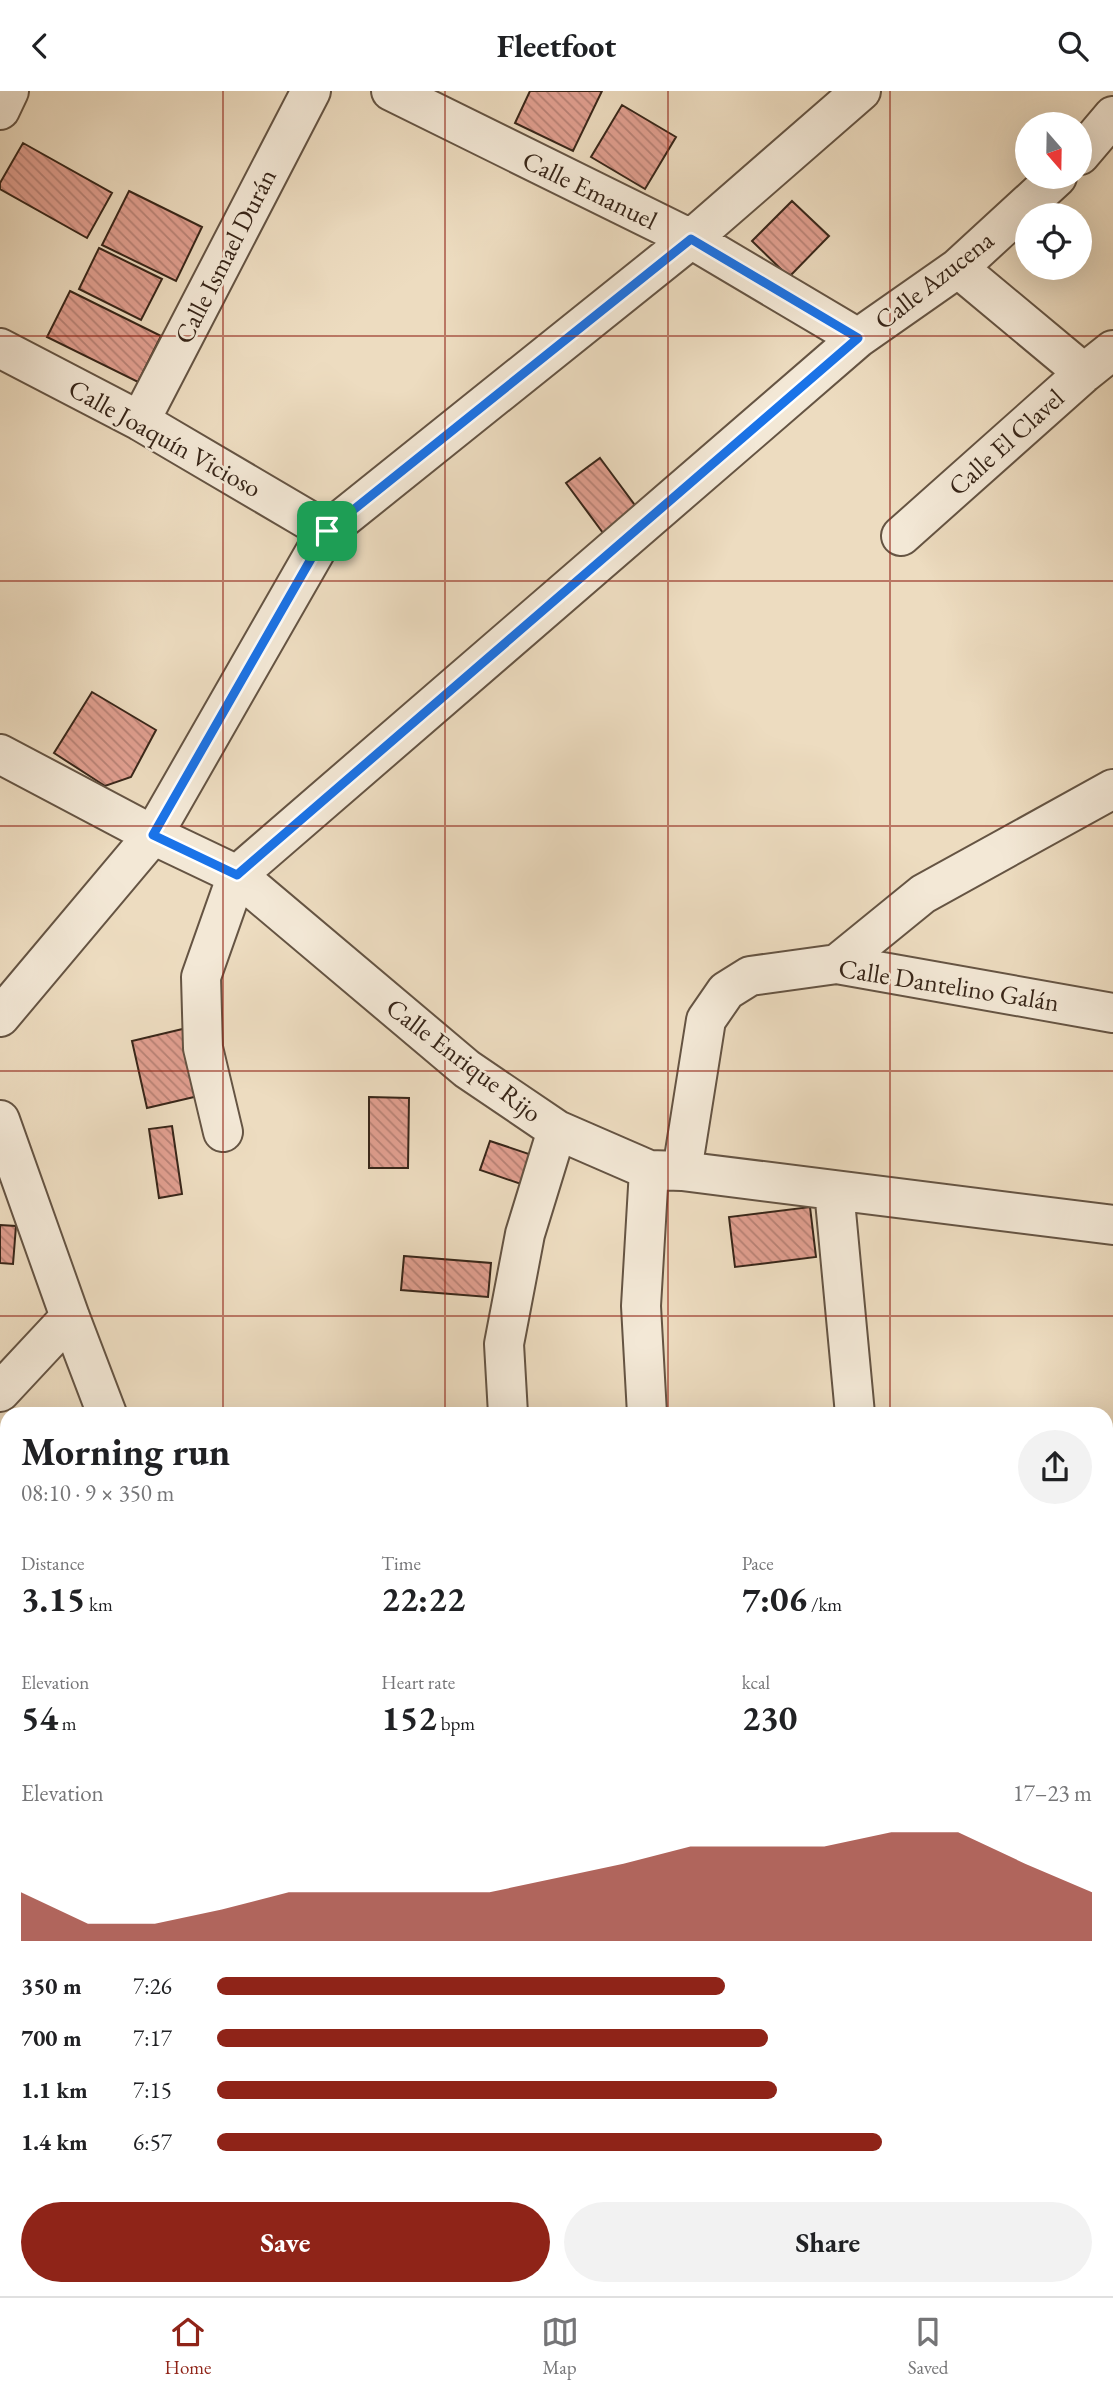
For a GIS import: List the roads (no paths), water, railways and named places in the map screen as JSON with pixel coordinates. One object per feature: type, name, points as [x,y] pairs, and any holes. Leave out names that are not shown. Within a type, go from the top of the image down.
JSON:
[{"type":"street","points":[[0,110],[9,91]]},
{"type":"street","name":"Calle Ismael Durán","points":[[140,421],[311,91]]},
{"type":"street","name":"Calle Emanuel","points":[[391,91],[691,239],[858,338]]},
{"type":"street","points":[[0,1017],[153,835],[327,531],[691,239],[861,91]]},
{"type":"street","points":[[1092,141],[1113,116]]},
{"type":"street","name":"Calle Azucena","points":[[237,875],[858,338],[958,268],[1044,189]]},
{"type":"street","points":[[958,268],[1098,362]]},
{"type":"street","name":"Calle Joaquín Vicioso","points":[[0,348],[140,421],[327,531]]},
{"type":"street","name":"Calle El Clavel","points":[[901,536],[1098,362]]},
{"type":"street","name":"Calle Enrique Rijo","points":[[0,754],[153,835],[237,875],[467,1069],[557,1130],[666,1170],[1113,1225]]},
{"type":"street","points":[[837,964],[923,894],[1113,789]]},
{"type":"street","points":[[223,1132],[202,1048],[201,977],[237,875]]},
{"type":"street","name":"Calle Dantelino Galán","points":[[647,1407],[642,1306],[666,1170],[706,1020],[726,991],[750,975],[837,964],[1113,1013]]},
{"type":"street","points":[[0,1120],[69,1317],[104,1407]]},
{"type":"street","points":[[508,1407],[504,1344],[525,1234],[557,1130]]},
{"type":"street","points":[[834,1190],[854,1407]]},
{"type":"street","points":[[0,1392],[69,1317]]}]
